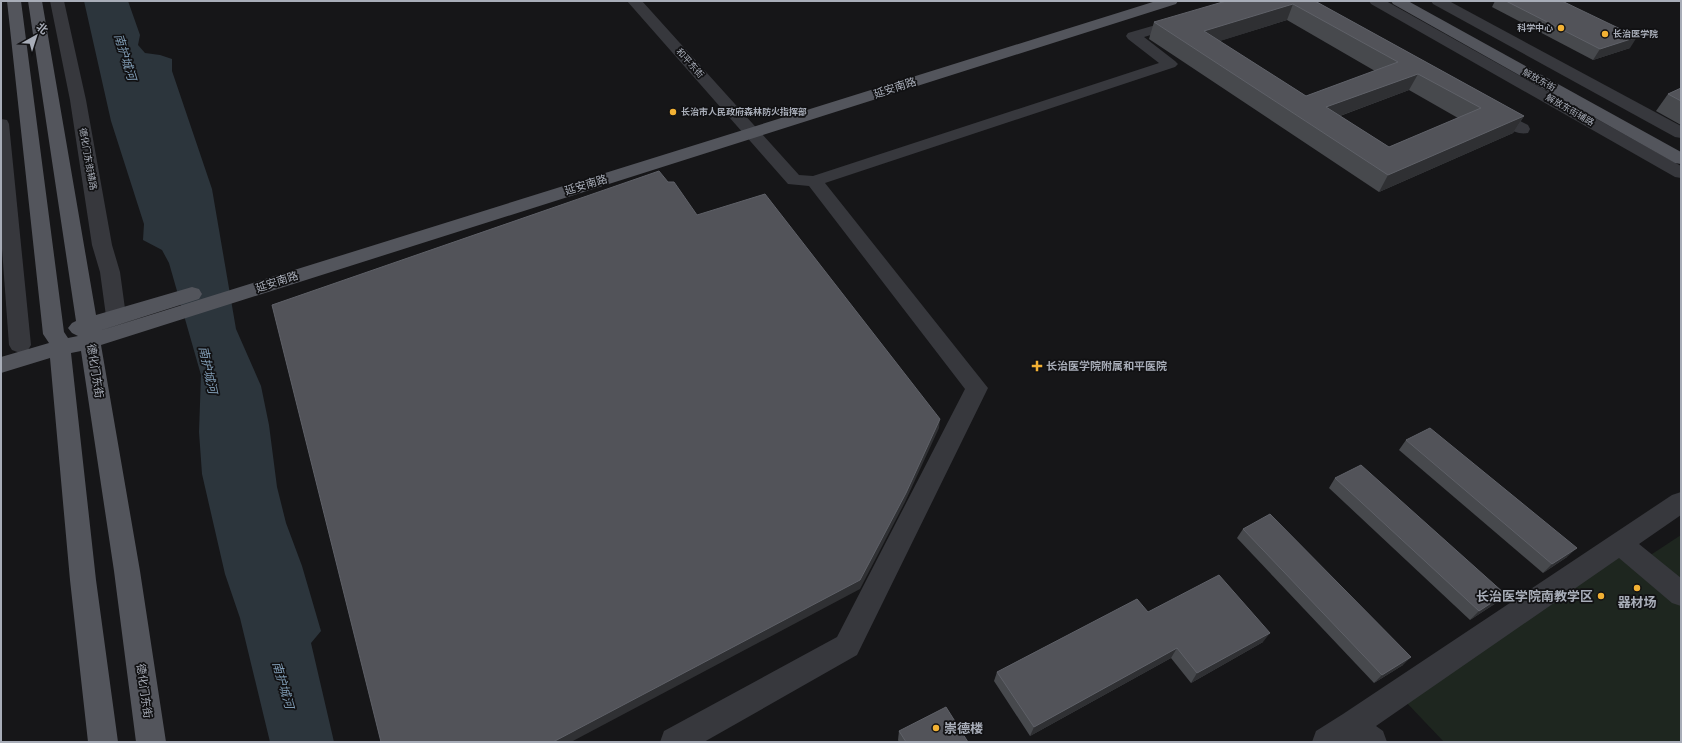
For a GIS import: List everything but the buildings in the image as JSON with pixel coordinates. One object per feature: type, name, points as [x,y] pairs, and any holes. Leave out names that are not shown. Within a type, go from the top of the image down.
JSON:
[{"type":"main road","points":[[14,1],[38,210],[57,341],[83,580],[103,742]]},
{"type":"main road","name":"德化门东街","points":[[35,1],[127,571],[151,742]]},
{"type":"main road","name":"延安南路","points":[[749,129],[1141,1]]},
{"type":"main road","name":"延安南路","points":[[10,348],[57,341],[89,333],[749,129],[1171,1]]},
{"type":"main road","name":"解放东街","points":[[1398,1],[1681,159]]},
{"type":"main road","name":"解放东街","points":[[1416,1],[1681,146]]},
{"type":"main road","name":"延安南路","points":[[89,333],[116,316],[137,318]]},
{"type":"main road","name":"延安南路","points":[[1,364],[57,341]]},
{"type":"street","name":"德化门东街辅路","points":[[58,1],[78,100],[102,245],[110,272],[116,316]]},
{"type":"street","name":"和平东街","points":[[634,1],[794,180],[814,181]]},
{"type":"street","name":"解放东街辅路","points":[[1376,1],[1681,173]]},
{"type":"street","points":[[1438,1],[1681,133]]},
{"type":"street","points":[[675,742],[847,646],[944,457],[977,388],[814,181],[1170,64],[1133,36],[1200,16]]},
{"type":"street","points":[[1480,106],[1522,129]]},
{"type":"street","points":[[1,124],[10,348]]},
{"type":"street","points":[[1327,742],[1362,733],[1620,544],[1681,502]]},
{"type":"street","points":[[1620,544],[1681,594]]},
{"type":"shaded area","points":[[1681,535],[1681,586],[1646,558]]},
{"type":"shaded area","points":[[1622,554],[1681,602],[1681,742],[1444,742],[1405,701]]},
{"type":"water","name":"南护城河","points":[[84,1],[128,1],[140,35],[138,45],[145,53],[160,55],[172,59],[172,71],[212,189],[236,329],[261,386],[269,425],[277,487],[286,523],[302,566],[321,631],[311,643],[334,742],[270,742],[240,618],[225,574],[202,474],[199,432],[201,375],[169,263],[162,250],[143,240],[144,224],[111,121]]},
{"type":"place","name":"科学中心","points":[[1561,28]]},
{"type":"place","name":"长治医学院","points":[[1605,34]]},
{"type":"place","name":"长治市人民政府森林防火指挥部","points":[[673,112]]},
{"type":"place","name":"长治医学院附属和平医院","points":[[1037,366]]},
{"type":"place","name":"器材场","points":[[1637,588]]},
{"type":"place","name":"长治医学院南教学区","points":[[1601,596]]},
{"type":"place","name":"崇德楼","points":[[936,728]]}]
